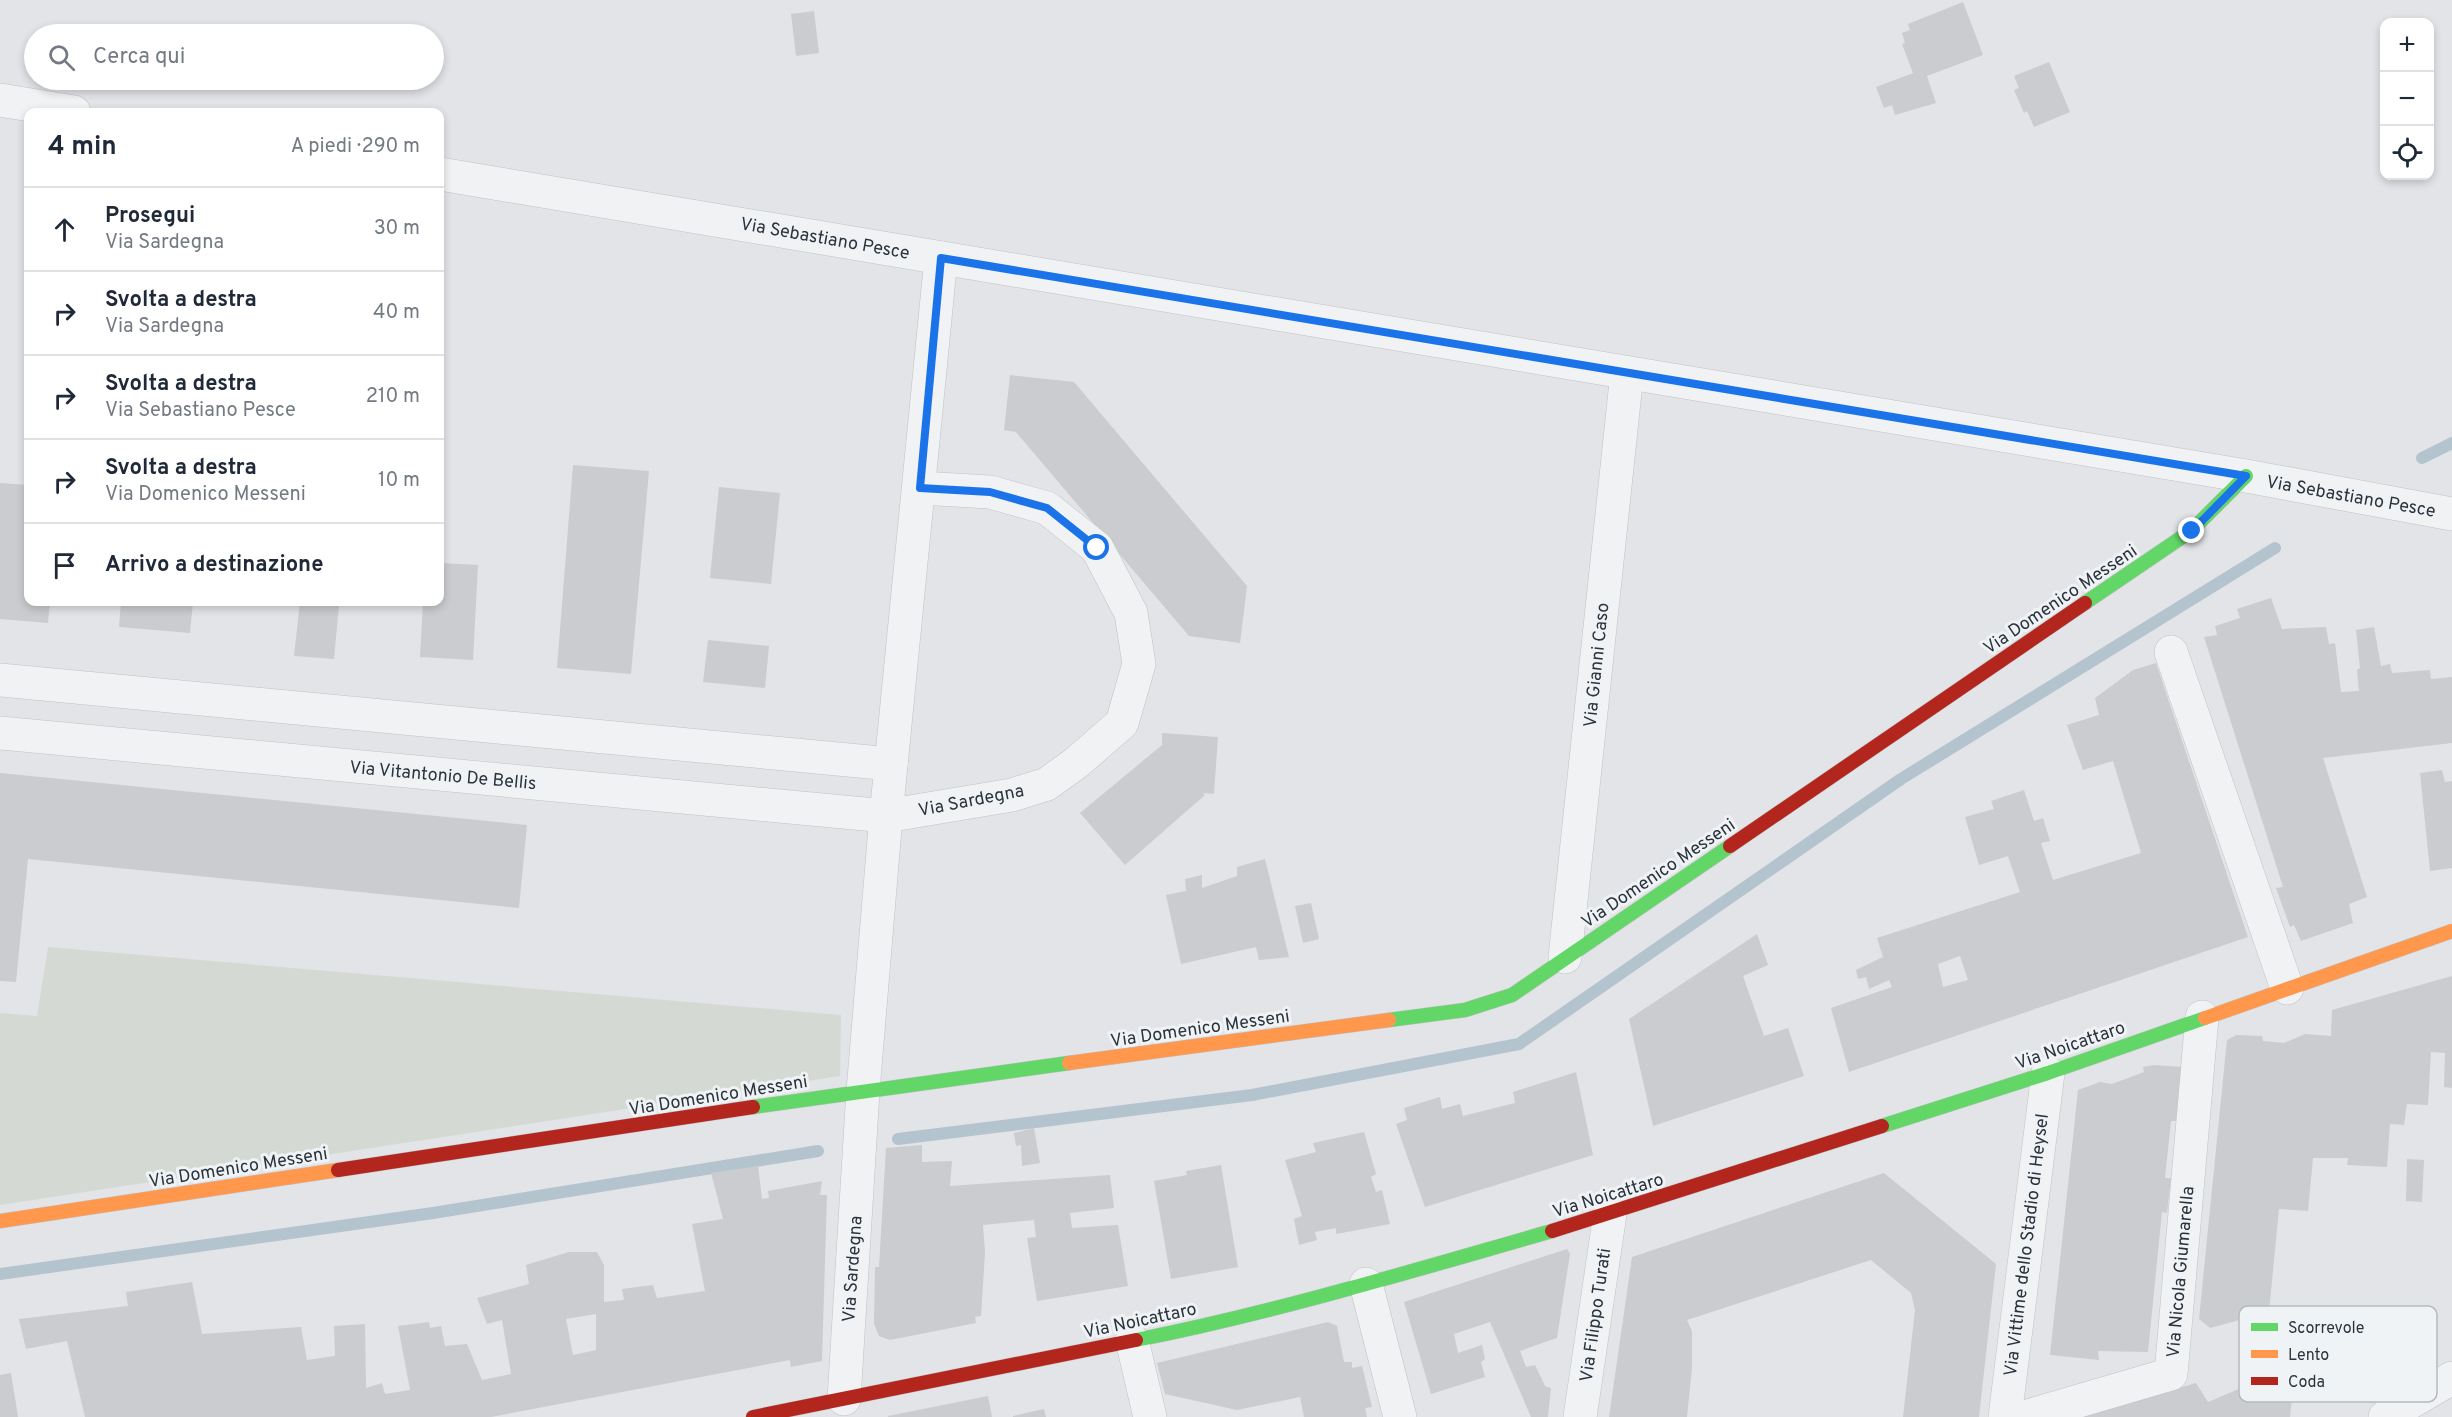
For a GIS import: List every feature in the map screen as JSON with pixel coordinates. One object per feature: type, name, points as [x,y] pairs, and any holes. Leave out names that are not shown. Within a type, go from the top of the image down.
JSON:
[{"type":"street","points":[[0,100],[49,108]]},
{"type":"street","name":"Via Sebastiano Pesce","points":[[444,175],[2246,476],[2452,514]]},
{"type":"street","name":"Via Sardegna","points":[[844,1399],[863,1091],[886,816],[941,258]]},
{"type":"street","name":"Via Gianni Caso","points":[[1565,957],[1627,373]]},
{"type":"street","name":"Via Domenico Messeni","points":[[0,1221],[863,1091],[1465,1010],[1512,995],[2192,531],[2246,476]]},
{"type":"street","name":"Via Sardegna","points":[[886,816],[1012,795],[1047,784],[1076,764],[1122,723],[1139,663],[1131,613],[1097,548],[1047,508],[990,492],[920,488]]},
{"type":"street","points":[[2171,652],[2287,988]]},
{"type":"street","points":[[0,680],[891,764]]},
{"type":"street","name":"Via Vitantonio De Bellis","points":[[0,733],[886,816]]},
{"type":"street","name":"Via Noicattaro","points":[[753,1417],[804,1412],[844,1399],[1197,1328],[1366,1284],[1610,1214],[2048,1073],[2452,931]]},
{"type":"street","name":"Via Nicola Giumarella","points":[[2024,1417],[2171,1374],[2202,1017]]},
{"type":"street","name":"Via Vittime dello Stadio di Heysel","points":[[2005,1417],[2048,1073]]},
{"type":"street","name":"Via Filippo Turati","points":[[1580,1417],[1610,1214]]},
{"type":"street","points":[[1366,1284],[1400,1417]]},
{"type":"street","points":[[1132,1340],[1150,1417]]},
{"type":"street","points":[[2437,1387],[2452,1378]]},
{"type":"street","points":[[2385,1417],[2411,1402]]},
{"type":"shaded area","points":[[48,947],[841,1015],[840,1076],[0,1205],[0,1013],[37,1016]]},
{"type":"building","points":[[1963,2],[1983,55],[1927,76],[1936,103],[1895,115],[1892,105],[1884,108],[1876,87],[1913,73],[1902,44],[1905,43],[1902,33],[1910,30],[1908,24]]},
{"type":"building","points":[[814,11],[819,53],[796,56],[791,14]]},
{"type":"building","points":[[2049,62],[2070,112],[2034,127],[2027,111],[2024,113],[2014,90],[2019,88],[2014,76]]},
{"type":"building","points":[[1010,375],[1074,382],[1247,586],[1240,643],[1189,636],[1016,432],[1004,430]]},
{"type":"building","points":[[573,465],[649,471],[631,674],[557,668]]},
{"type":"building","points":[[0,483],[24,485],[24,606],[50,606],[48,623],[0,619]]},
{"type":"building","points":[[719,487],[780,493],[771,584],[710,578]]},
{"type":"building","points":[[444,563],[478,565],[473,660],[420,657],[423,606],[444,606]]},
{"type":"building","points":[[2271,598],[2282,629],[2326,627],[2329,644],[2335,643],[2341,692],[2359,691],[2357,670],[2360,668],[2356,630],[2374,627],[2381,666],[2390,664],[2392,673],[2430,670],[2431,679],[2452,677],[2452,743],[2323,758],[2367,897],[2349,904],[2353,923],[2301,941],[2294,925],[2290,927],[2276,888],[2283,887],[2204,637],[2217,635],[2215,626],[2240,618],[2237,609]]},
{"type":"building","points":[[121,606],[193,606],[190,633],[119,627]]},
{"type":"building","points":[[300,606],[339,606],[334,659],[294,656]]},
{"type":"building","points":[[708,640],[769,646],[765,688],[703,682]]},
{"type":"building","points":[[2156,663],[2248,937],[1849,1072],[1831,1008],[1892,987],[1889,980],[1869,989],[1866,977],[1858,979],[1856,970],[1883,957],[1877,938],[2020,892],[2008,856],[1979,865],[1965,817],[1994,809],[1991,801],[2024,790],[2034,821],[2043,818],[2050,841],[2041,843],[2053,880],[2141,853],[2113,761],[2083,770],[2067,725],[2099,715],[2095,698],[2133,670]],"holes":[[[1960,956],[1968,980],[1943,987],[1938,964]]]},
{"type":"building","points":[[1162,733],[1218,737],[1214,794],[1203,793],[1205,795],[1125,865],[1080,813],[1162,745]]},
{"type":"building","points":[[2442,770],[2445,782],[2452,781],[2452,868],[2430,871],[2420,773]]},
{"type":"building","points":[[0,773],[527,825],[519,908],[28,859],[16,982],[0,981]]},
{"type":"building","points":[[1265,859],[1289,957],[1259,960],[1256,947],[1181,964],[1166,895],[1186,891],[1185,879],[1202,875],[1202,888],[1237,876],[1237,867]]},
{"type":"building","points":[[1311,903],[1319,939],[1303,943],[1295,906]]},
{"type":"building","points":[[1757,934],[1768,965],[1743,976],[1764,1036],[1788,1028],[1804,1076],[1653,1126],[1629,1019]]},
{"type":"building","points":[[2452,976],[2452,1088],[2444,1087],[2445,1053],[2431,1052],[2428,1105],[2407,1104],[2404,1125],[2390,1124],[2387,1167],[2347,1165],[2348,1158],[2313,1158],[2308,1211],[2279,1209],[2270,1306],[2239,1306],[2239,1320],[2210,1328],[2199,1319],[2227,1040],[2236,1035],[2262,1036],[2263,1041],[2284,1043],[2305,1034],[2331,1036],[2332,1010]]},
{"type":"building","points":[[2154,1065],[2182,1067],[2176,1121],[2171,1121],[2165,1178],[2171,1178],[2167,1213],[2162,1212],[2148,1352],[2098,1351],[2099,1360],[2050,1355],[2078,1090],[2100,1082],[2112,1084],[2144,1072],[2143,1067]]},
{"type":"building","points":[[1576,1072],[1593,1155],[1425,1207],[1396,1124],[1407,1120],[1404,1108],[1440,1097],[1442,1109],[1460,1104],[1463,1116],[1515,1103],[1513,1092]]},
{"type":"building","points":[[1034,1128],[1040,1163],[1022,1166],[1021,1145],[1016,1146],[1014,1133]]},
{"type":"building","points":[[1364,1132],[1376,1174],[1371,1177],[1376,1192],[1382,1190],[1390,1224],[1336,1234],[1336,1228],[1315,1232],[1317,1240],[1299,1245],[1294,1219],[1302,1216],[1285,1160],[1316,1152],[1313,1143]]},
{"type":"building","points":[[922,1145],[922,1162],[952,1161],[950,1186],[1110,1175],[1114,1208],[1070,1213],[1072,1228],[1118,1225],[1128,1286],[1037,1301],[1027,1238],[1036,1237],[1034,1220],[983,1225],[985,1253],[981,1316],[975,1317],[976,1323],[890,1340],[879,1336],[874,1324],[875,1267],[879,1267],[886,1148]]},
{"type":"building","points":[[2407,1159],[2424,1160],[2422,1202],[2406,1201]]},
{"type":"building","points":[[1221,1165],[1238,1267],[1171,1279],[1154,1181],[1187,1175],[1186,1171]]},
{"type":"building","points":[[758,1166],[762,1199],[769,1198],[768,1191],[822,1181],[820,1195],[827,1195],[822,1361],[791,1367],[790,1360],[491,1417],[85,1417],[67,1341],[26,1349],[19,1319],[128,1306],[126,1292],[192,1282],[202,1334],[301,1327],[307,1360],[335,1356],[334,1326],[365,1324],[366,1388],[382,1383],[385,1394],[410,1390],[398,1326],[429,1322],[430,1328],[441,1326],[445,1346],[467,1344],[482,1380],[511,1374],[502,1320],[487,1324],[477,1298],[529,1284],[526,1265],[569,1252],[597,1252],[604,1265],[604,1302],[624,1300],[622,1289],[653,1285],[657,1298],[705,1291],[692,1224],[723,1219],[711,1173]],"holes":[[[596,1314],[596,1350],[573,1355],[566,1319]]]},
{"type":"building","points":[[1884,1173],[1996,1264],[1979,1417],[1903,1417],[1915,1310],[1911,1293],[1871,1260],[1687,1320],[1692,1331],[1692,1368],[1687,1417],[1609,1417],[1632,1257]]},
{"type":"building","points":[[1567,1249],[1570,1254],[1557,1338],[1520,1351],[1526,1367],[1535,1365],[1545,1386],[1551,1388],[1548,1417],[1531,1417],[1490,1322],[1454,1334],[1458,1353],[1482,1345],[1485,1359],[1481,1362],[1485,1377],[1431,1394],[1404,1302]]},
{"type":"building","points":[[1328,1322],[1337,1326],[1344,1362],[1352,1362],[1352,1368],[1362,1366],[1372,1407],[1365,1408],[1367,1417],[1304,1417],[1300,1397],[1237,1410],[1165,1394],[1157,1363]]},
{"type":"building","points":[[11,1373],[18,1417],[0,1417],[0,1375]]},
{"type":"building","points":[[2196,1383],[2208,1402],[2239,1389],[2239,1402],[2291,1402],[2290,1417],[2081,1417]]},
{"type":"building","points":[[988,1396],[992,1417],[888,1417],[888,1416]]},
{"type":"building","points":[[1044,1409],[1046,1417],[1013,1417],[1013,1416]]},
{"type":"waterway","points":[[2422,458],[2452,443]]},
{"type":"waterway","points":[[898,1139],[1252,1095],[1519,1044],[1901,779],[2275,548]]},
{"type":"waterway","points":[[0,1274],[433,1213],[818,1151]]},
{"type":"traffic: fast","points":[[2085,603],[2191,531],[2246,476]]},
{"type":"traffic: fast","points":[[1389,1020],[1465,1010],[1512,995],[1730,846]]},
{"type":"traffic: fast","points":[[1882,1126],[2048,1073],[2205,1018]]},
{"type":"traffic: fast","points":[[753,1107],[1069,1063]]},
{"type":"traffic: fast","points":[[1136,1340],[1241,1317],[1552,1231]]},
{"type":"traffic: slow","points":[[2205,1018],[2452,931]]},
{"type":"traffic: slow","points":[[1069,1063],[1389,1020]]},
{"type":"traffic: slow","points":[[0,1221],[338,1170]]},
{"type":"traffic: jam","points":[[1730,846],[2085,603]]},
{"type":"traffic: jam","points":[[338,1170],[753,1107]]},
{"type":"traffic: jam","points":[[1552,1231],[1882,1126]]},
{"type":"traffic: jam","points":[[753,1417],[1136,1340]]},
{"type":"route","points":[[1097,548],[1047,508],[990,492],[920,488],[941,258],[2246,476],[2192,531]]}]
